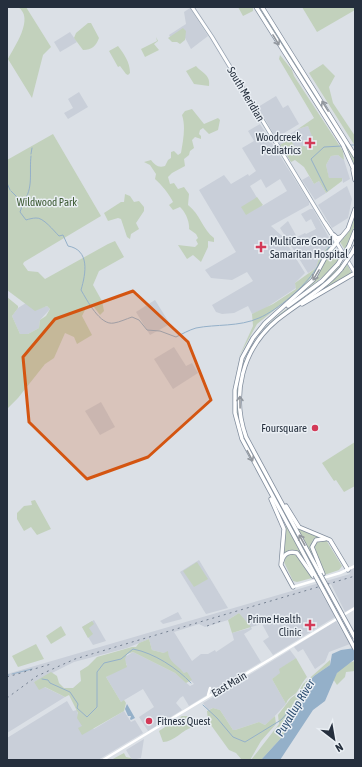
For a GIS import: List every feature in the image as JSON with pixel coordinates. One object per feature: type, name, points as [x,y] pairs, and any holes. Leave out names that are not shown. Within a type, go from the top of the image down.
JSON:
[{"type":"highway","points":[[256,7],[342,144],[355,172]]},
{"type":"highway","points":[[262,7],[355,154]]},
{"type":"highway","points":[[352,165],[355,180]]},
{"type":"highway","points":[[294,587],[281,565],[284,532],[282,524],[239,431],[235,413],[234,396],[236,381],[242,358],[261,328],[270,318],[310,284],[327,254],[351,225],[355,209]]},
{"type":"highway","points":[[261,328],[275,315],[322,281],[338,264],[349,246],[355,231]]},
{"type":"highway","points":[[334,235],[337,238],[342,237]]},
{"type":"highway","points":[[355,247],[341,269],[326,283],[276,321],[254,346],[245,366],[240,389],[240,411],[243,429],[260,464],[355,638]]},
{"type":"highway","points":[[276,321],[355,273]]},
{"type":"highway","points":[[260,464],[298,525],[330,540],[348,570]]},
{"type":"highway","points":[[256,467],[355,649]]},
{"type":"highway","points":[[321,574],[312,547],[314,541],[320,538],[330,542],[348,570]]},
{"type":"highway","points":[[294,587],[282,563],[283,557],[286,554],[293,552],[299,555],[314,576]]},
{"type":"main road","name":"South Meridian","points":[[192,7],[212,37],[355,273]]},
{"type":"main road","name":"South Meridian","points":[[324,222],[334,235],[337,243]]},
{"type":"main road","points":[[294,587],[348,570],[355,566]]},
{"type":"main road","name":"East Main","points":[[103,760],[355,608]]},
{"type":"main road","points":[[206,697],[210,693],[210,688]]},
{"type":"highlighted area","points":[[133,291],[188,342],[211,400],[148,457],[87,479],[29,422],[23,357],[55,319]]},
{"type":"shaded area","points":[[190,8],[208,36],[191,49],[184,36],[173,42],[169,35],[186,24],[184,12]]},
{"type":"shaded area","points":[[70,32],[77,42],[60,52],[54,42]]},
{"type":"shaded area","points":[[79,92],[88,107],[68,119],[64,113],[73,108],[68,99]]},
{"type":"shaded area","points":[[276,96],[283,108],[288,105],[299,124],[276,138],[258,107]]},
{"type":"shaded area","name":"MultiCare Good Samaritan Hospital","points":[[260,124],[309,202],[309,205],[271,226],[282,236],[305,273],[295,283],[296,288],[264,309],[252,314],[248,306],[234,313],[222,314],[216,312],[212,305],[253,281],[247,272],[232,280],[211,278],[205,270],[236,252],[199,190],[224,175],[231,184],[248,174],[249,176],[256,171],[242,148],[254,141],[248,131]],"holes":[[[261,179],[266,188],[280,179],[287,191],[262,206],[250,186]]]},
{"type":"shaded area","points":[[308,126],[314,139],[313,148],[308,149],[303,146],[295,147],[290,140],[280,145],[278,141],[298,129]]},
{"type":"shaded area","points":[[338,155],[344,160],[350,179],[343,183],[342,178],[329,179],[326,165],[331,156]]},
{"type":"shaded area","points":[[309,176],[314,184],[319,181],[326,193],[315,200],[302,180]]},
{"type":"shaded area","points":[[347,186],[352,199],[348,218],[332,228],[318,205]]},
{"type":"shaded area","points":[[313,209],[332,243],[320,255],[316,268],[308,273],[280,228],[288,221],[297,237],[316,229],[311,219],[306,222],[301,214]]},
{"type":"shaded area","points":[[155,300],[170,324],[150,335],[136,312]]},
{"type":"shaded area","points":[[26,303],[35,310],[47,306],[50,309],[40,320],[39,328],[28,334],[20,334],[12,316],[18,308]]},
{"type":"shaded area","points":[[174,347],[186,366],[192,363],[198,373],[173,389],[154,359]]},
{"type":"shaded area","points":[[101,402],[115,427],[100,435],[85,411]]},
{"type":"shaded area","points":[[199,560],[228,608],[206,614],[180,572]]},
{"type":"shaded area","points":[[355,566],[355,606],[345,612],[331,584],[319,589],[335,617],[273,655],[263,641],[269,637],[262,624],[251,627],[252,629],[244,634],[261,662],[189,706],[183,696],[176,703],[182,710],[148,731],[139,717],[154,707],[143,689],[121,702],[106,677],[127,665],[123,658],[133,652],[175,673],[190,686],[194,684],[182,671],[161,658],[164,653],[152,650],[149,639],[127,648],[74,662],[34,682],[65,697],[7,733],[7,674],[350,574],[348,570]],"holes":[[[239,613],[250,628],[232,633],[234,640],[216,652],[215,650],[208,654],[201,654],[192,661],[174,632],[199,624],[205,627],[228,620]]]},
{"type":"shaded area","points":[[178,612],[182,619],[163,624],[160,621]]},
{"type":"shaded area","points":[[94,620],[106,641],[93,645],[82,627]]},
{"type":"shaded area","points":[[336,621],[350,644],[329,652],[325,662],[315,669],[303,649],[298,652],[294,647]]},
{"type":"shaded area","points":[[290,650],[296,658],[280,669],[281,673],[272,679],[286,704],[265,725],[259,722],[233,730],[220,710],[213,708],[208,710],[203,703]]},
{"type":"shaded area","points":[[67,701],[73,711],[77,710],[78,715],[94,729],[124,711],[131,722],[135,720],[143,733],[98,760],[7,760],[7,738]]},
{"type":"shaded area","points":[[144,739],[141,758],[132,760],[126,750]]},
{"type":"green space","points":[[18,7],[26,7],[51,47],[43,55],[32,98],[8,59],[22,33],[24,25],[23,12]]},
{"type":"green space","points":[[238,7],[253,7],[253,11],[243,16]]},
{"type":"green space","points":[[259,7],[261,7],[352,152],[355,158],[355,167],[349,152]]},
{"type":"green space","points":[[302,7],[355,7],[355,10],[317,32]]},
{"type":"green space","points":[[88,23],[91,23],[99,38],[93,47],[83,50],[74,38],[76,33]]},
{"type":"green space","points":[[183,28],[186,31],[185,40],[180,44],[177,42],[172,42],[168,38]]},
{"type":"green space","points":[[156,37],[158,41],[154,44],[159,50],[145,57],[141,49],[157,41]]},
{"type":"green space","points":[[118,46],[128,62],[130,73],[128,75],[120,66],[118,67],[109,51]]},
{"type":"green space","points":[[280,55],[292,70],[294,76],[343,151],[344,160],[338,155],[331,156],[326,165],[329,178],[342,178],[342,181],[326,193],[319,181],[314,184],[304,167],[295,160],[291,162],[280,145],[290,139],[295,147],[304,146],[308,149],[313,148],[313,139],[308,126],[298,129],[314,118],[279,59]]},
{"type":"green space","points":[[323,64],[335,76],[329,87],[333,103],[355,136],[355,146],[309,73]]},
{"type":"green space","points":[[196,66],[206,74],[209,79],[209,86],[194,84],[186,71]]},
{"type":"green space","points":[[192,109],[204,124],[218,118],[220,120],[218,130],[209,134],[203,128],[200,130],[199,134],[201,139],[195,137],[192,140],[194,148],[184,159],[185,166],[168,177],[170,184],[174,183],[178,189],[184,187],[189,194],[188,205],[196,213],[207,231],[214,238],[214,242],[208,241],[208,247],[201,262],[193,255],[187,259],[178,245],[195,247],[198,244],[196,240],[198,238],[196,234],[189,229],[188,220],[182,209],[180,207],[173,210],[169,205],[173,202],[172,199],[155,179],[156,174],[150,165],[144,162],[151,160],[157,166],[165,166],[171,158],[171,152],[174,151],[178,155],[181,153],[184,129],[182,115],[185,111]]},
{"type":"green space","name":"Wildwood Park","points":[[53,134],[101,216],[23,264],[28,271],[38,272],[45,279],[115,241],[124,257],[99,271],[93,285],[102,301],[104,311],[100,315],[94,307],[87,306],[82,316],[92,335],[77,344],[74,337],[65,333],[54,358],[45,364],[18,398],[7,409],[7,297],[18,306],[12,316],[20,334],[28,334],[39,328],[40,320],[46,316],[50,309],[47,306],[35,311],[7,290],[7,160]]},
{"type":"green space","points":[[125,194],[130,196],[134,202],[139,201],[144,207],[144,211],[136,223],[139,229],[131,234],[130,239],[127,237],[121,219],[118,218],[108,221],[104,213],[121,202],[124,202]]},
{"type":"green space","points":[[257,197],[263,205],[246,215],[241,207]]},
{"type":"green space","points":[[355,215],[355,225],[345,250],[340,242],[350,230]]},
{"type":"green space","points":[[332,243],[313,275],[303,287],[257,324],[239,357],[253,326],[252,314],[273,304],[296,289],[295,283],[316,268],[320,255]]},
{"type":"green space","points":[[334,247],[342,256],[325,275],[302,293],[308,287]]},
{"type":"green space","points":[[341,262],[342,265],[335,273],[273,322],[247,361],[240,380],[238,398],[240,416],[252,451],[272,488],[270,489],[242,435],[236,404],[240,372],[253,343],[263,330],[282,312],[326,278]]},
{"type":"green space","points":[[347,264],[352,274],[311,298],[332,281]]},
{"type":"green space","points":[[355,442],[355,486],[344,492],[336,480],[334,481],[322,463]]},
{"type":"green space","points":[[272,492],[274,492],[319,574],[316,575]]},
{"type":"green space","points":[[35,500],[51,529],[37,535],[31,527],[24,531],[17,519],[17,513],[24,506],[32,505],[31,501]]},
{"type":"green space","points":[[293,521],[319,537],[313,540],[311,545],[316,561]]},
{"type":"green space","points":[[286,525],[306,561],[299,553],[294,551],[282,557]]},
{"type":"green space","points":[[326,540],[342,566],[339,570],[324,575],[313,546],[317,541]]},
{"type":"green space","points":[[293,553],[297,555],[312,578],[297,582],[293,581],[284,562],[287,555]]},
{"type":"green space","points":[[197,562],[208,579],[194,587],[183,571]]},
{"type":"green space","points":[[239,613],[251,627],[232,633],[228,620]]},
{"type":"green space","points":[[92,621],[94,624],[89,628],[93,634],[88,638],[82,627]]},
{"type":"green space","points":[[61,626],[66,635],[51,644],[46,636]]},
{"type":"green space","points":[[149,639],[152,650],[164,653],[168,651],[171,661],[184,673],[187,672],[192,680],[186,683],[175,673],[133,652],[127,654],[125,659],[127,667],[106,677],[121,702],[124,700],[126,703],[124,711],[82,735],[78,728],[82,726],[77,718],[78,713],[69,695],[65,697],[45,687],[39,690],[34,682],[51,672],[57,676],[59,683],[64,688],[73,688],[81,681],[80,671],[88,666],[97,657],[136,647],[139,643]]},
{"type":"green space","points":[[36,644],[44,659],[18,667],[12,656]]},
{"type":"green space","points":[[296,658],[307,677],[286,704],[272,679],[280,673],[279,669]]},
{"type":"green space","points":[[330,660],[330,665],[314,676],[305,686],[283,736],[261,760],[251,760],[279,724],[278,715],[291,698],[298,693],[303,684]]},
{"type":"green space","points":[[355,661],[355,671],[346,672],[345,677],[337,685],[333,679],[337,673],[345,665]]},
{"type":"green space","points":[[213,708],[220,710],[233,730],[259,722],[265,725],[275,716],[276,724],[261,741],[250,760],[242,760],[236,753],[229,750],[208,721],[207,711]]},
{"type":"green space","points":[[182,716],[188,716],[193,727],[171,740],[163,742],[159,731]]},
{"type":"green space","points":[[124,753],[126,757],[131,758],[132,760],[111,760]]},
{"type":"water","name":"Puyallup River","points":[[355,648],[355,659],[337,673],[325,701],[313,710],[280,760],[261,760],[283,736],[305,686],[314,676],[330,665],[332,654],[341,650]]},
{"type":"water","points":[[127,704],[135,718],[131,720],[131,716],[128,716],[125,709]]},
{"type":"waterway","points":[[350,145],[355,145]]},
{"type":"waterway","points":[[327,191],[311,159],[324,147],[342,146]]},
{"type":"waterway","points":[[31,154],[32,148]]},
{"type":"waterway","points":[[23,202],[29,192],[31,156]]},
{"type":"waterway","points":[[7,183],[10,190]]},
{"type":"waterway","points":[[11,191],[23,203],[20,212],[26,220],[39,218],[59,236],[63,235],[68,246],[75,248],[80,252],[85,263],[81,290],[90,306],[99,317],[109,323],[114,323],[132,317],[139,320],[147,330],[160,331],[176,337],[196,328],[244,323],[266,314],[290,297],[305,283],[316,269],[327,249],[333,243]]},
{"type":"waterway","points":[[42,679],[48,680],[50,683],[70,692],[78,704],[77,708],[87,717],[97,707],[97,672],[104,663],[121,659],[133,649],[149,654],[165,662],[191,683]]},
{"type":"waterway","points":[[12,674],[32,669]]},
{"type":"waterway","points":[[203,705],[217,718],[233,737],[245,742],[281,720],[298,701]]},
{"type":"railway","points":[[7,698],[37,676],[75,659],[355,576]]},
{"type":"railway","points":[[207,626],[221,621]]},
{"type":"railway","points":[[7,677],[51,664]]},
{"type":"place","name":"Woodcreek Pediatrics","points":[[310,143]]},
{"type":"place","name":"MultiCare Good Samaritan Hospital","points":[[261,247]]},
{"type":"place","name":"Foursquare","points":[[315,428]]},
{"type":"place","name":"Prime Health Clinic","points":[[310,625]]},
{"type":"place","name":"Fitness Quest","points":[[149,721]]}]
